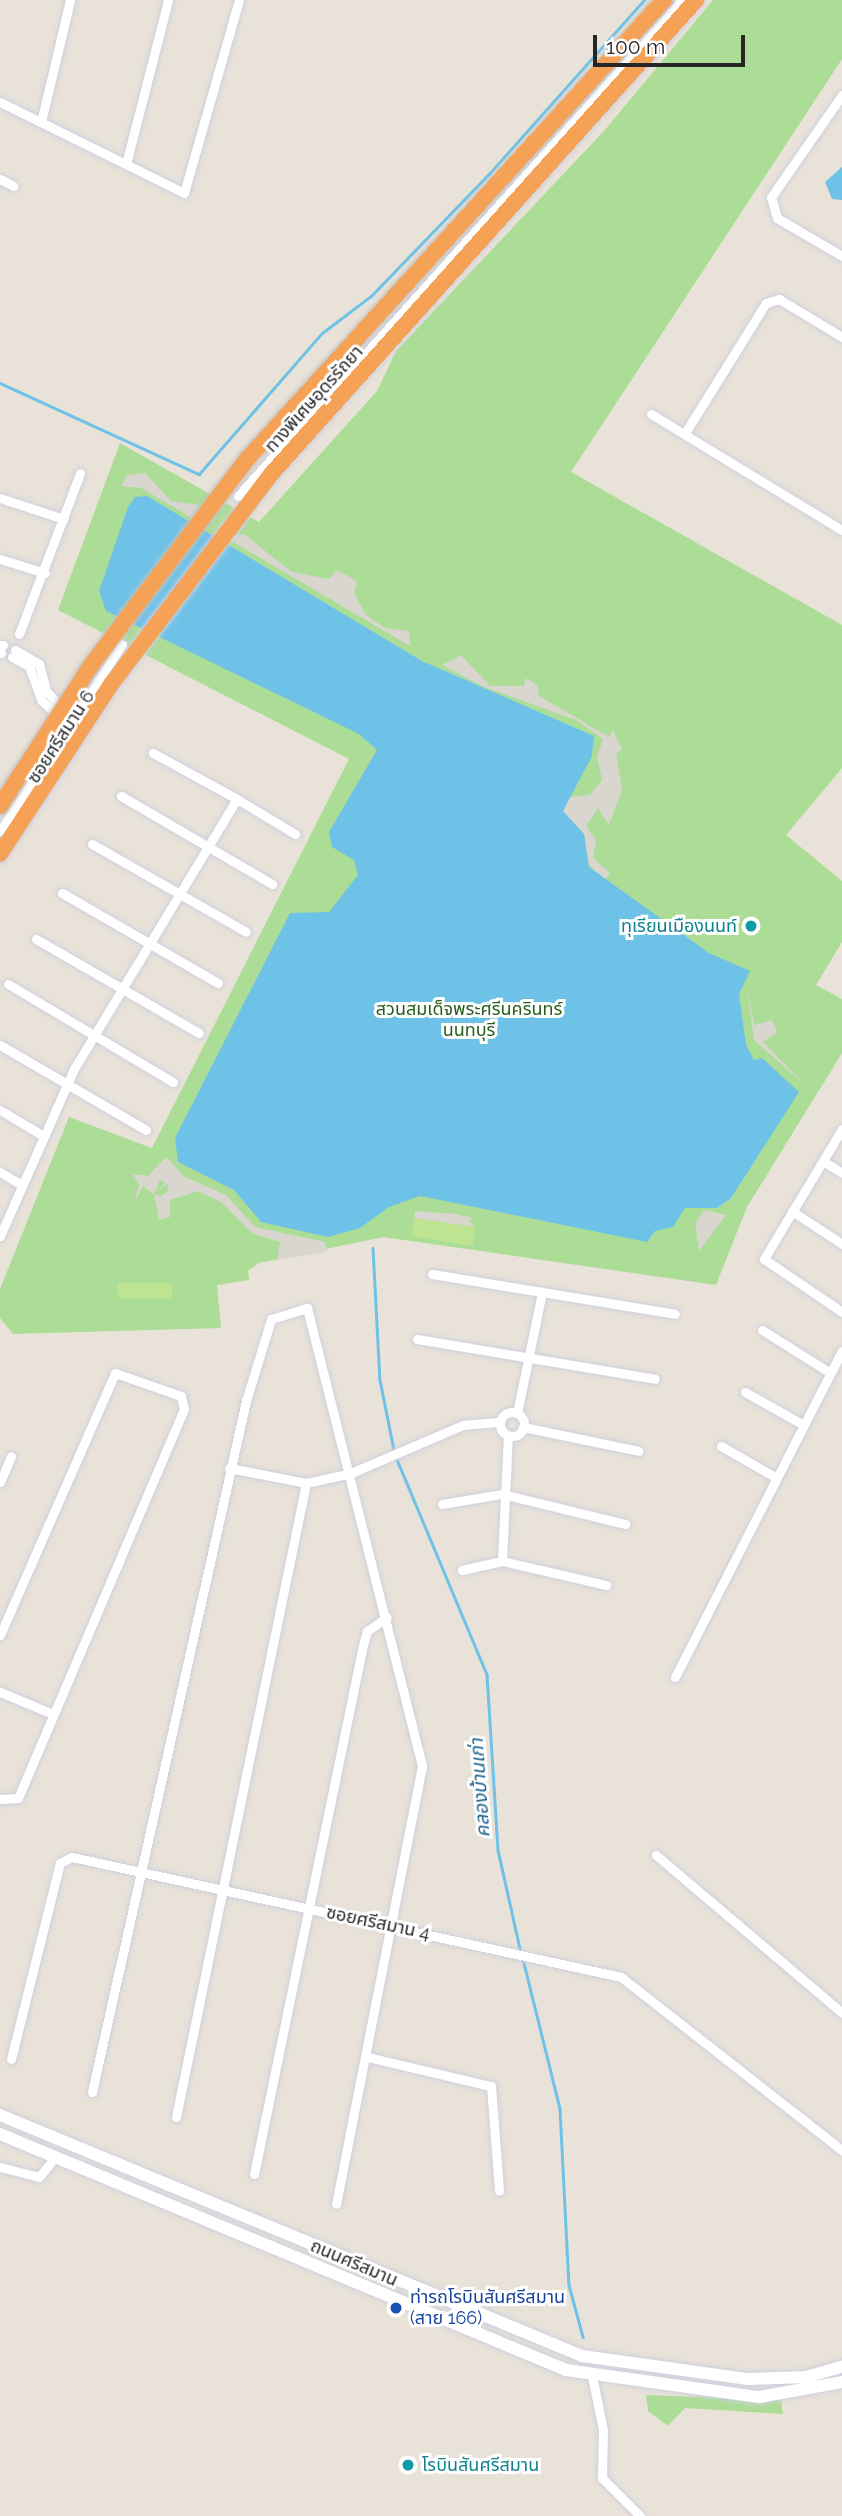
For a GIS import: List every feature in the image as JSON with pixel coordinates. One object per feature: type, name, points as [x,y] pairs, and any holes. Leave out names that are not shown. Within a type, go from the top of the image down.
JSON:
[{"type":"highway","name":"ทางพิเศษอุดรรัถยา","points":[[0,806],[92,664],[248,458],[664,0]]},
{"type":"highway","name":"ทางพิเศษอุดรรัถยา","points":[[0,854],[112,683],[273,472],[696,0]]},
{"type":"highway","points":[[0,788],[92,664]]},
{"type":"main road","name":"ถนนศรีสมาน","points":[[0,2115],[582,2356],[748,2379],[806,2377],[842,2367]]},
{"type":"main road","name":"ถนนศรีสมาน","points":[[0,2134],[513,2350],[593,2376],[759,2396],[842,2382]]},
{"type":"street","points":[[41,122],[70,0]]},
{"type":"street","points":[[125,164],[169,0]]},
{"type":"street","points":[[0,102],[184,193],[239,0]]},
{"type":"street","points":[[238,496],[682,0]]},
{"type":"street","points":[[842,95],[771,197],[777,218],[842,256]]},
{"type":"street","points":[[0,179],[13,186]]},
{"type":"street","points":[[684,433],[766,303],[779,299],[842,337]]},
{"type":"street","points":[[651,414],[842,530]]},
{"type":"street","points":[[19,634],[45,573],[80,473]]},
{"type":"street","points":[[0,498],[64,519]]},
{"type":"street","points":[[0,559],[45,573]]},
{"type":"street","name":"ซอยศรีสมาน 6","points":[[0,831],[122,644]]},
{"type":"street","points":[[17,655],[39,664],[46,691],[71,723]]},
{"type":"street","points":[[153,753],[295,834]]},
{"type":"street","points":[[121,796],[272,884]]},
{"type":"street","points":[[0,1236],[66,1085],[237,799]]},
{"type":"street","points":[[92,844],[178,896],[246,932]]},
{"type":"street","points":[[62,893],[218,983]]},
{"type":"street","points":[[36,939],[199,1033]]},
{"type":"street","points":[[8,984],[93,1037],[173,1082]]},
{"type":"street","points":[[0,1045],[146,1130]]},
{"type":"street","points":[[0,1110],[42,1135]]},
{"type":"street","points":[[842,1129],[792,1210],[765,1261],[842,1312]]},
{"type":"street","points":[[823,1161],[842,1173]]},
{"type":"street","points":[[0,1172],[22,1185]]},
{"type":"street","points":[[792,1210],[842,1244]]},
{"type":"street","points":[[432,1275],[675,1314]]},
{"type":"street","points":[[523,1427],[517,1413],[532,1358],[542,1293]]},
{"type":"street","points":[[92,2092],[229,1468],[268,1322],[307,1308],[351,1473],[422,1766],[336,2204]]},
{"type":"street","points":[[762,1330],[829,1372]]},
{"type":"street","points":[[417,1339],[655,1379]]},
{"type":"street","points":[[675,1677],[802,1424],[842,1351]]},
{"type":"street","points":[[0,1635],[115,1373],[181,1396],[184,1409],[18,1798],[0,1799]]},
{"type":"street","points":[[745,1392],[802,1424]]},
{"type":"street","points":[[229,1468],[306,1483],[351,1473],[463,1425],[500,1422],[517,1413]]},
{"type":"street","points":[[500,1422],[508,1435],[502,1494],[502,1561]]},
{"type":"street","points":[[508,1435],[523,1427],[639,1451]]},
{"type":"street","points":[[721,1446],[775,1477]]},
{"type":"street","points":[[0,1482],[11,1456]]},
{"type":"street","points":[[176,2117],[306,1483]]},
{"type":"street","points":[[442,1504],[502,1494],[625,1524]]},
{"type":"street","points":[[462,1570],[502,1561],[606,1585]]},
{"type":"street","points":[[254,2174],[363,1645],[367,1631],[387,1618]]},
{"type":"street","points":[[0,1692],[53,1714]]},
{"type":"street","points":[[656,1855],[842,2013]]},
{"type":"street","name":"ซอยศรีสมาน 4","points":[[11,2059],[63,1859],[139,1872],[527,1955],[625,1980],[842,2150]]},
{"type":"street","points":[[367,2057],[491,2086],[499,2191]]},
{"type":"street","points":[[0,2167],[39,2177],[55,2157]]},
{"type":"street","points":[[593,2376],[603,2430],[602,2478],[640,2516]]},
{"type":"green space","name":"สวนสมเด็จพระศรีนครินทร์ นนทบุรี","points":[[713,0],[842,0],[842,59],[571,472],[842,625],[842,768],[786,835],[842,881],[842,942],[816,985],[842,999],[842,1053],[747,1207],[716,1285],[383,1237],[259,1263],[248,1271],[249,1280],[217,1285],[221,1328],[13,1334],[0,1318],[0,1289],[69,1117],[152,1148],[349,759],[58,610],[120,443],[259,522],[377,391],[396,351],[604,131]]},
{"type":"green space","points":[[414,1218],[475,1227],[473,1245],[411,1237]]},
{"type":"green space","points":[[118,1283],[172,1283],[172,1298],[118,1298]]},
{"type":"green space","points":[[646,2395],[781,2400],[783,2414],[685,2408],[668,2426],[648,2411]]},
{"type":"shaded area","points":[[145,473],[171,501],[198,505],[207,527],[141,488],[121,486],[127,475]]},
{"type":"shaded area","points":[[244,534],[292,572],[329,579],[337,570],[357,581],[354,593],[366,615],[385,628],[409,631],[410,646],[223,536]]},
{"type":"shaded area","points":[[461,655],[490,686],[524,686],[525,678],[537,685],[539,696],[609,737],[613,730],[622,750],[616,753],[622,790],[609,825],[598,808],[586,826],[596,840],[593,858],[610,873],[604,881],[587,862],[584,834],[563,812],[569,797],[590,795],[602,780],[597,757],[603,739],[576,720],[482,686],[442,665]]},
{"type":"shaded area","points":[[747,986],[754,1025],[772,1020],[777,1033],[763,1042],[803,1083],[754,1040]]},
{"type":"shaded area","points":[[166,1157],[185,1177],[226,1195],[255,1227],[325,1242],[327,1252],[277,1260],[280,1242],[252,1233],[221,1202],[198,1191],[170,1200],[170,1217],[159,1220],[154,1194],[143,1186],[134,1204],[139,1185],[133,1174],[148,1176]],"holes":[[[160,1180],[165,1183],[156,1192],[167,1184],[168,1191],[161,1196],[154,1194]]]},
{"type":"shaded area","points":[[705,1210],[726,1215],[699,1251],[695,1222]]},
{"type":"shaded area","points":[[415,1211],[456,1214],[476,1219],[468,1220],[475,1227],[414,1218]]},
{"type":"water","points":[[842,167],[842,200],[832,199],[825,182]]},
{"type":"water","name":"สวนสมเด็จพระศรีนครินทร์ นนทบุรี","points":[[147,496],[422,661],[594,736],[592,756],[563,811],[584,834],[589,867],[709,953],[750,971],[739,994],[746,1045],[754,1060],[762,1058],[799,1092],[731,1198],[717,1208],[685,1208],[673,1227],[655,1231],[647,1242],[420,1196],[389,1207],[360,1228],[328,1237],[261,1222],[234,1190],[178,1162],[175,1138],[290,913],[329,912],[358,875],[354,860],[332,847],[329,832],[377,750],[359,734],[106,611],[99,591],[128,507],[135,497]]},
{"type":"waterway","points":[[0,383],[199,474],[322,333],[371,296],[489,174],[644,0]]},
{"type":"waterway","name":"คลองบ้านเก่า","points":[[373,1248],[380,1380],[394,1450]]},
{"type":"waterway","name":"คลองบ้านเก่า","points":[[396,1457],[487,1675],[498,1850],[521,1953]]},
{"type":"waterway","name":"คลองบ้านเก่า","points":[[523,1959],[560,2109],[569,2285],[583,2337]]},
{"type":"place","name":"ทุเรียนเมืองนนท์","points":[[751,926]]},
{"type":"place","name":"ท่ารถโรบินสันศรีสมาน (สาย 166)","points":[[396,2308]]},
{"type":"place","name":"โรบินสันศรีสมาน","points":[[408,2465]]}]
